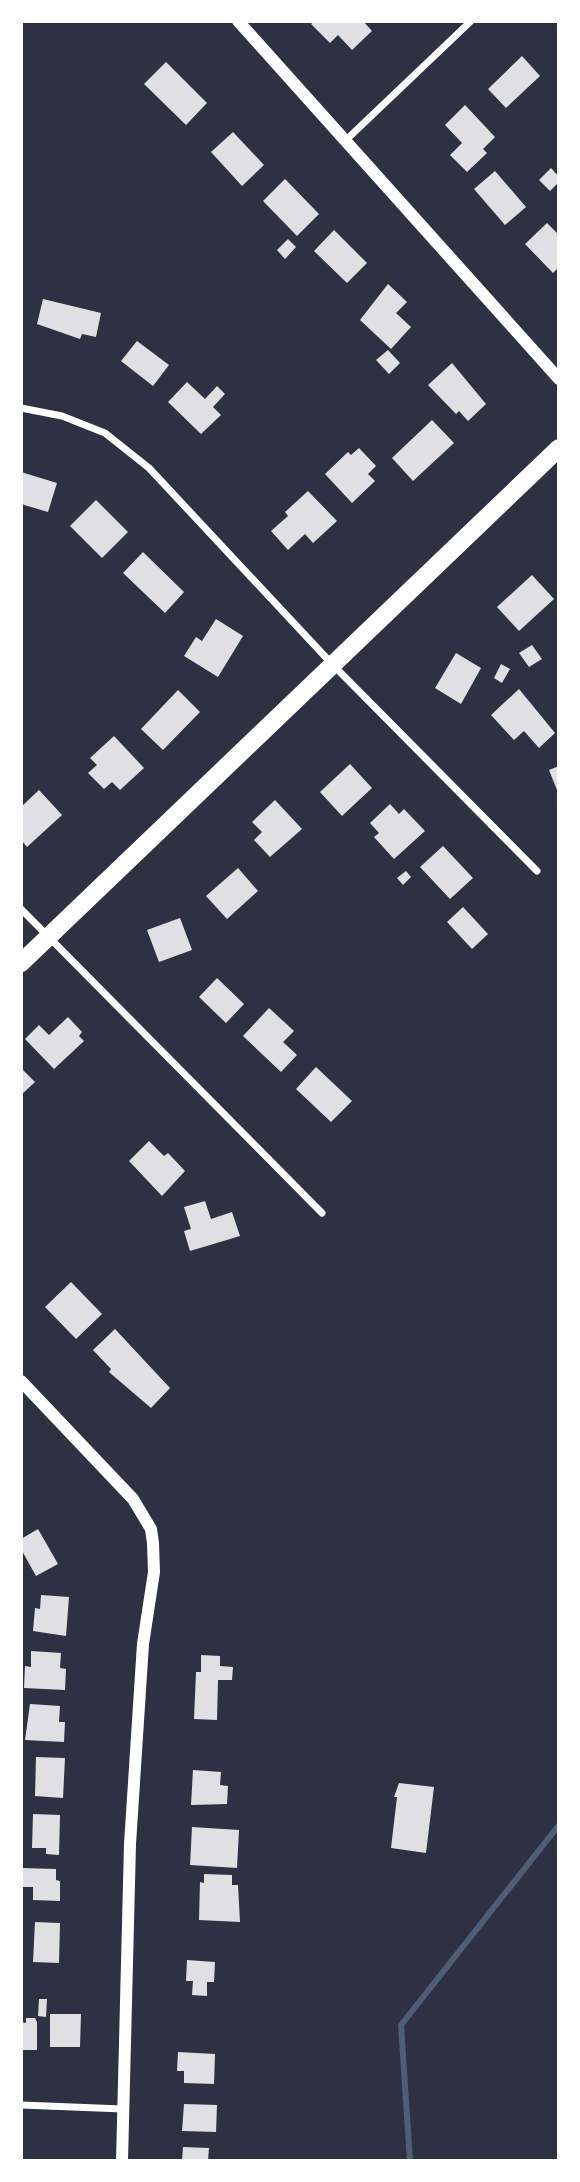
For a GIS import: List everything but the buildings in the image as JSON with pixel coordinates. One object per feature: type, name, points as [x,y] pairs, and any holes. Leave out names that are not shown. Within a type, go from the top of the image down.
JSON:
[{"type":"highway","points":[[21,963],[559,448]]},
{"type":"street","points":[[238,21],[559,379]]},
{"type":"street","points":[[345,141],[471,21]]},
{"type":"street","points":[[21,408],[86,424],[118,442],[149,468],[333,665],[537,871]]},
{"type":"street","points":[[21,909],[322,1213]]},
{"type":"street","points":[[21,1381],[117,1481],[143,1513],[151,1529],[155,1558],[143,1644],[130,1844],[121,2161]]},
{"type":"street","points":[[21,2105],[122,2109]]},
{"type":"waterway","points":[[410,2161],[401,2025],[559,1825]]}]
